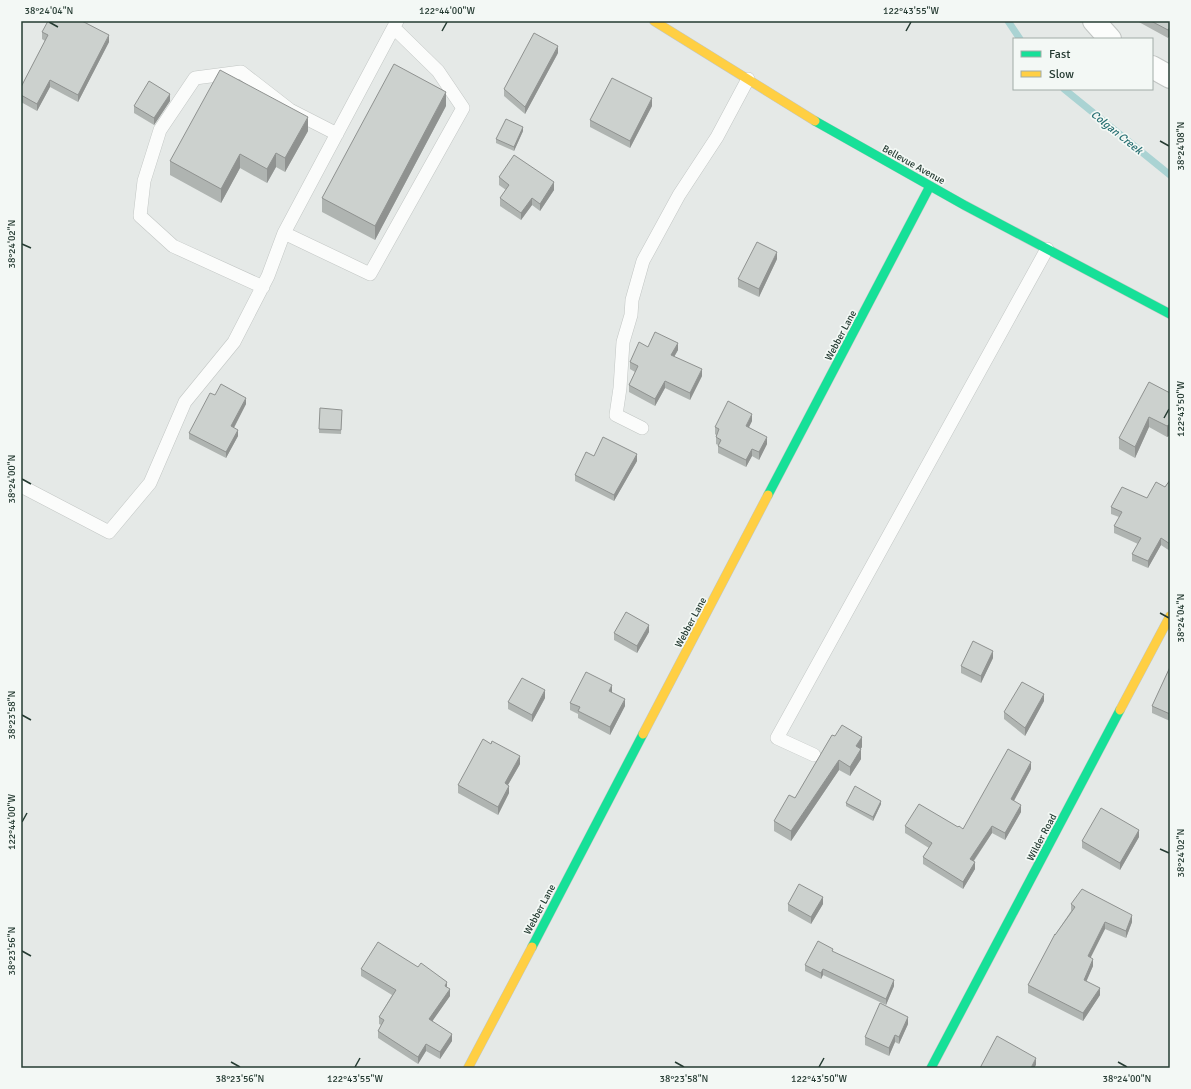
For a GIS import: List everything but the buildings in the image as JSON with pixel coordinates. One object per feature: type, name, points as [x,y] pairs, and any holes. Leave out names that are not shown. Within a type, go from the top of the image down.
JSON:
[{"type":"street","name":"Bellevue Avenue","points":[[654,21],[748,80],[930,186],[1170,314]]},
{"type":"street","points":[[1094,21],[1109,38]]},
{"type":"street","points":[[1153,68],[1170,77]]},
{"type":"street","name":"Webber Lane","points":[[468,1068],[930,186]]},
{"type":"street","name":"Wilder Road","points":[[931,1068],[1170,616]]},
{"type":"lane","points":[[21,486],[109,532],[150,483],[185,402],[234,342],[263,287],[284,233],[396,24],[438,71],[463,108],[370,274],[284,233]]},
{"type":"lane","points":[[263,287],[173,246],[140,216],[144,181],[160,130],[195,78],[241,72],[290,110],[337,134]]},
{"type":"lane","points":[[642,428],[616,415],[624,342],[631,315],[632,300],[643,261],[679,195],[717,137],[748,80]]},
{"type":"lane","points":[[814,755],[777,738],[1047,248]]},
{"type":"waterway","name":"Colgan Creek","points":[[1008,21],[1019,38]]},
{"type":"waterway","name":"Colgan Creek","points":[[1065,90],[1170,175]]},
{"type":"traffic: fast","points":[[815,121],[964,205],[1170,314]]},
{"type":"traffic: fast","points":[[768,495],[930,186]]},
{"type":"traffic: fast","points":[[931,1068],[1120,710]]},
{"type":"traffic: fast","points":[[532,947],[643,734]]},
{"type":"traffic: slow","points":[[654,21],[815,121]]},
{"type":"traffic: slow","points":[[643,734],[768,495]]},
{"type":"traffic: slow","points":[[1120,710],[1170,616]]},
{"type":"traffic: slow","points":[[468,1068],[532,947]]}]
